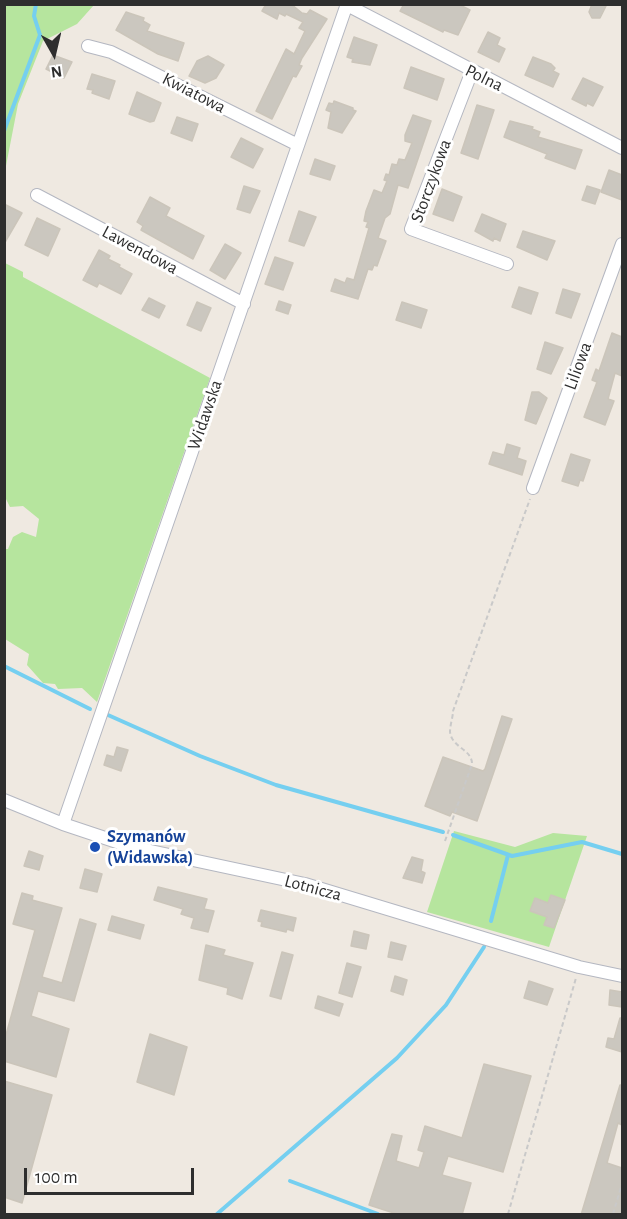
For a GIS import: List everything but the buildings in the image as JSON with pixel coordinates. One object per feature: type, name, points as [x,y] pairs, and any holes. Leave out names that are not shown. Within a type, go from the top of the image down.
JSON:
[{"type":"street","name":"Polna","points":[[347,5],[622,148]]},
{"type":"street","name":"Widawska","points":[[63,824],[347,5]]},
{"type":"street","name":"Kwiatowa","points":[[88,46],[111,52],[298,146]]},
{"type":"street","name":"Storczykowa","points":[[472,71],[411,229],[507,264]]},
{"type":"street","name":"Lawendowa","points":[[37,195],[244,304]]},
{"type":"street","name":"Liliowa","points":[[533,488],[622,244]]},
{"type":"street","name":"Lotnicza","points":[[4,800],[132,848],[305,884],[579,967],[622,976]]},
{"type":"path","points":[[445,841],[472,764],[469,753],[455,743],[450,733],[453,711],[533,488]]},
{"type":"path","points":[[508,1215],[579,967]]},
{"type":"path","points":[[613,1215],[622,1184]]},
{"type":"green space","points":[[5,4],[94,5],[77,24],[43,41],[18,104],[5,171]]},
{"type":"green space","points":[[5,263],[23,272],[23,277],[210,378],[97,702],[82,688],[58,689],[55,684],[43,683],[27,665],[29,654],[5,639],[5,549],[8,549],[13,537],[22,532],[36,537],[39,519],[23,506],[10,507],[5,497]]},
{"type":"green space","points":[[454,831],[515,847],[553,833],[587,836],[549,947],[427,912]]},
{"type":"waterway","points":[[4,131],[40,35],[34,16],[36,4]]},
{"type":"waterway","points":[[4,666],[90,709]]},
{"type":"waterway","points":[[108,715],[200,756],[276,785],[443,832]]},
{"type":"waterway","points":[[453,835],[512,856],[582,842],[622,854]]},
{"type":"waterway","points":[[491,921],[508,855]]},
{"type":"waterway","points":[[217,1214],[397,1058],[446,1005],[484,947]]},
{"type":"waterway","points":[[290,1181],[378,1214]]},
{"type":"place","name":"Szymanów (Widawska)","points":[[95,847]]}]
